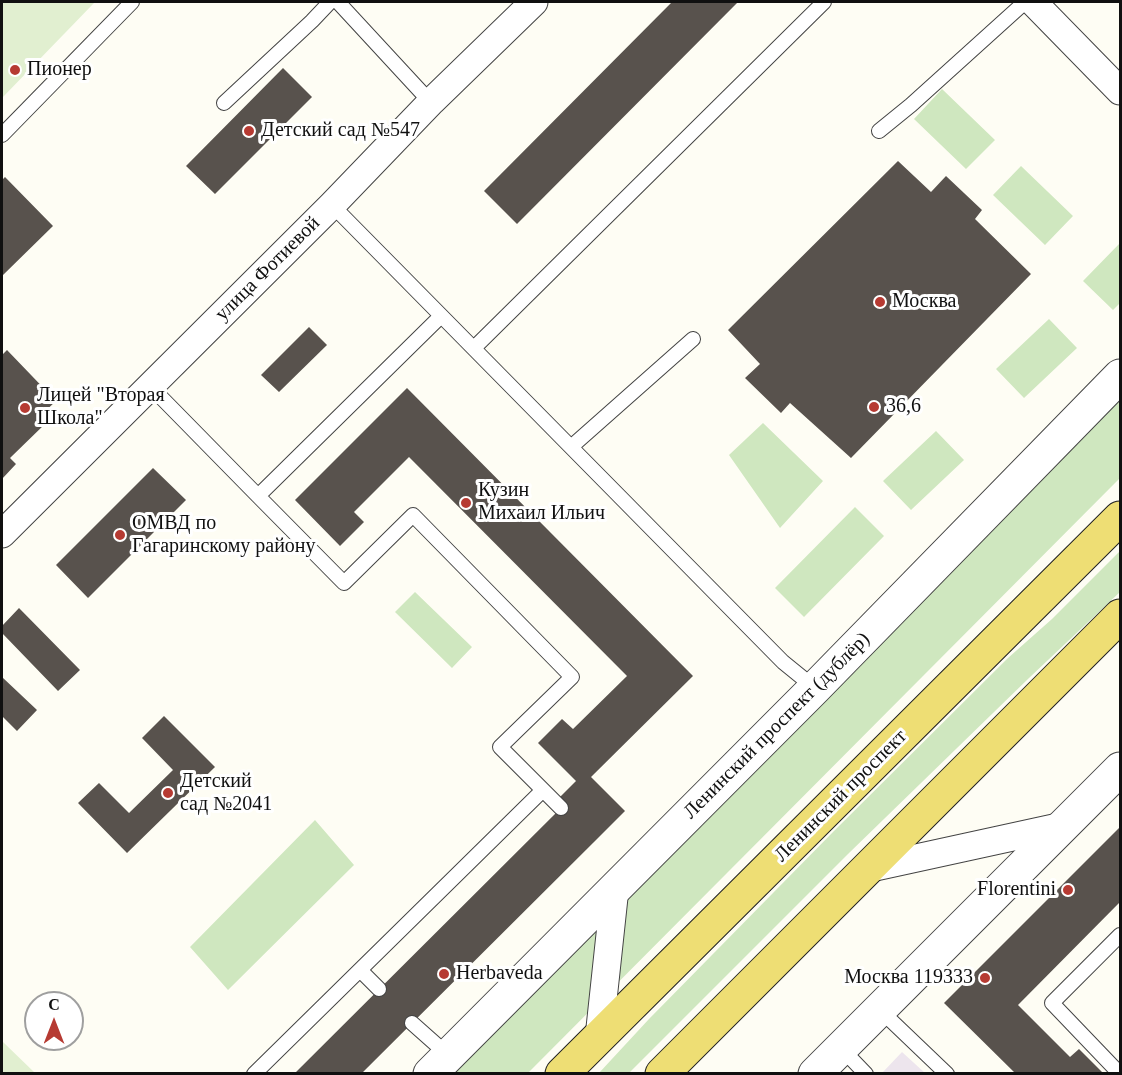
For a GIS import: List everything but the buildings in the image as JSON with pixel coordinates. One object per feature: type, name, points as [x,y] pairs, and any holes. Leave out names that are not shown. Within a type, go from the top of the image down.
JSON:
[{"type":"main road","name":"Ленинский проспект","points":[[562,1074],[1120,518]]},
{"type":"main road","points":[[662,1074],[1120,616]]},
{"type":"street","name":"улица Фотиевой","points":[[2,534],[332,205],[432,101],[534,2]]},
{"type":"street","points":[[1033,2],[1120,91]]},
{"type":"street","name":"Ленинский проспект (дублёр)","points":[[439,1064],[815,688],[1120,376]]},
{"type":"street","points":[[815,1074],[1120,769]]},
{"type":"street","points":[[866,869],[1063,826]]},
{"type":"street","points":[[599,1037],[615,888]]},
{"type":"lane","points":[[2,135],[132,2]]},
{"type":"lane","points":[[224,103],[330,2]]},
{"type":"lane","points":[[338,2],[432,101]]},
{"type":"lane","points":[[474,348],[824,2]]},
{"type":"lane","points":[[879,131],[1025,2]]},
{"type":"lane","points":[[332,205],[783,662],[815,688]]},
{"type":"lane","points":[[258,496],[441,316]]},
{"type":"lane","points":[[571,447],[693,339]]},
{"type":"lane","points":[[150,386],[344,583],[413,515],[572,677],[500,747],[561,808]]},
{"type":"lane","points":[[254,1074],[543,790]]},
{"type":"lane","points":[[1120,935],[1052,1003],[1120,1074]]},
{"type":"lane","points":[[360,970],[379,989]]},
{"type":"lane","points":[[879,1009],[947,1074]]},
{"type":"lane","points":[[412,1023],[439,1064]]},
{"type":"lane","points":[[841,1048],[866,1074]]},
{"type":"shaded area","points":[[902,1052],[925,1073],[882,1073]]},
{"type":"green space","name":"Пионер","points":[[2,2],[95,2],[2,98]]},
{"type":"green space","points":[[942,89],[995,140],[966,169],[914,119]]},
{"type":"green space","points":[[1021,166],[1073,216],[1045,245],[993,195]]},
{"type":"green space","points":[[1120,243],[1120,303],[1113,310],[1083,281]]},
{"type":"green space","points":[[1049,319],[1077,348],[1024,398],[996,369]]},
{"type":"green space","points":[[1120,393],[1120,478],[528,1073],[444,1074]]},
{"type":"green space","points":[[763,423],[823,481],[780,528],[729,455]]},
{"type":"green space","points":[[936,431],[964,460],[911,510],[883,481]]},
{"type":"green space","points":[[855,507],[884,536],[804,617],[775,588]]},
{"type":"green space","points":[[1120,551],[1120,592],[848,854],[629,1073],[599,1073],[834,831],[1008,658],[1052,619]]},
{"type":"green space","points":[[415,592],[472,647],[452,668],[395,612]]},
{"type":"green space","points":[[315,820],[354,865],[228,990],[190,947]]},
{"type":"green space","points":[[2,1041],[35,1073],[2,1073]]},
{"type":"place","name":"Пионер","points":[[15,70]]},
{"type":"place","name":"Детский сад №547","points":[[249,131]]},
{"type":"place","name":"Москва","points":[[880,302]]},
{"type":"place","name":"36,6","points":[[874,407]]},
{"type":"place","name":"Лицей \"Вторая Школа\"","points":[[25,408]]},
{"type":"place","name":"Кузин Михаил Ильич","points":[[466,503]]},
{"type":"place","name":"ОМВД по Гагаринскому району","points":[[120,535]]},
{"type":"place","name":"Детский сад №2041","points":[[168,793]]},
{"type":"place","name":"Florentini","points":[[1068,890]]},
{"type":"place","name":"Herbaveda","points":[[444,974]]},
{"type":"place","name":"Москва 119333","points":[[985,978]]}]
